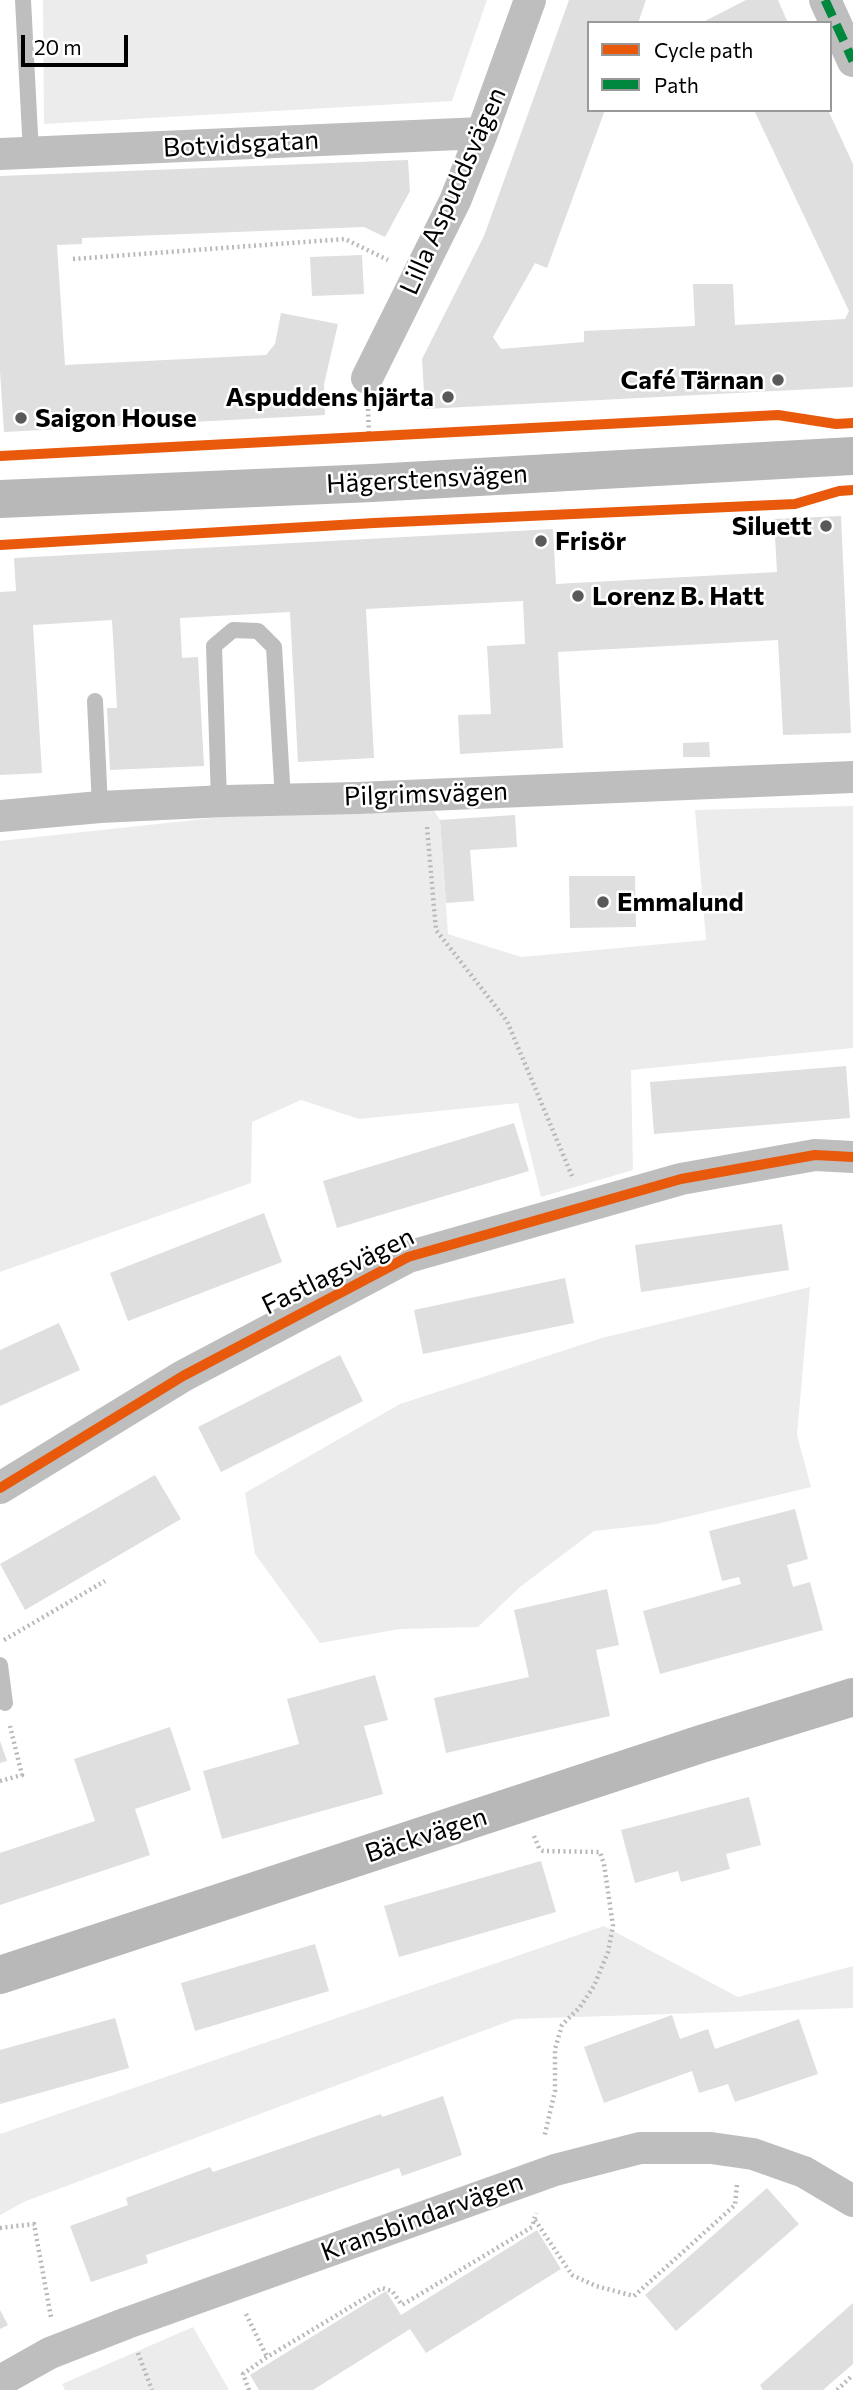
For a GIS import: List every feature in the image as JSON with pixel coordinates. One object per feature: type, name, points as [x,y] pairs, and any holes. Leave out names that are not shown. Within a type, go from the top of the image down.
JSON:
[{"type":"street","name":"Lilla Aspuddsvägen","points":[[367,379],[454,201],[482,133],[530,0]]},
{"type":"street","points":[[825,0],[853,61]]},
{"type":"street","name":"Botvidsgatan","points":[[15,154],[482,133]]},
{"type":"street","name":"Hägerstensvägen","points":[[0,499],[358,484],[853,456]]},
{"type":"street","name":"Pilgrimsvägen","points":[[0,816],[100,807],[219,801],[358,798],[853,777]]},
{"type":"street","name":"Fastlagsvägen","points":[[0,1488],[183,1376],[408,1257],[694,1177],[815,1155],[853,1157]]},
{"type":"street","name":"Bäckvägen","points":[[0,1975],[701,1744],[853,1697]]},
{"type":"street","name":"Kransbindarvägen","points":[[0,2381],[57,2350],[233,2285],[555,2170],[640,2148],[711,2148],[753,2154],[804,2172],[853,2201]]},
{"type":"lane","points":[[15,154],[23,0]]},
{"type":"lane","points":[[219,801],[214,646],[233,630],[258,631],[274,647],[284,800]]},
{"type":"lane","points":[[95,701],[100,807]]},
{"type":"lane","points":[[0,1665],[5,1703]]},
{"type":"path","points":[[73,259],[345,239],[418,275]]},
{"type":"path","points":[[355,436],[382,435]]},
{"type":"path","points":[[428,834],[436,930],[507,1021],[585,1206]]},
{"type":"path","points":[[0,1642],[105,1581]]},
{"type":"path","points":[[0,1781],[22,1775],[5,1703]]},
{"type":"path","points":[[527,1802],[534,1834],[539,1848],[543,1851],[600,1852],[613,1926],[608,1952],[594,1986],[580,2007],[562,2025],[555,2049],[555,2091],[544,2134]]},
{"type":"path","points":[[249,2390],[243,2374],[382,2288],[392,2291],[402,2305],[532,2227],[535,2220],[572,2275],[596,2287],[634,2296],[735,2205],[739,2152]]},
{"type":"path","points":[[0,2228],[34,2224],[57,2350]]},
{"type":"path","points":[[233,2285],[267,2357]]},
{"type":"path","points":[[837,2390],[853,2375]]},
{"type":"shaded area","points":[[43,0],[487,0],[452,101],[44,124]]},
{"type":"shaded area","points":[[853,806],[853,1048],[631,1070],[633,1170],[541,1197],[518,1103],[359,1119],[301,1100],[252,1122],[251,1183],[0,1272],[0,841],[222,817],[434,811],[440,820],[448,934],[521,957],[706,940],[695,810]]},
{"type":"shaded area","points":[[810,1287],[797,1435],[811,1487],[657,1524],[594,1531],[520,1587],[478,1627],[400,1629],[320,1643],[255,1554],[245,1493],[400,1404],[602,1338]]},
{"type":"shaded area","points":[[604,1926],[738,1997],[853,1966],[853,2008],[515,2019],[26,2201],[0,2215],[0,2134]]},
{"type":"shaded area","points":[[193,2327],[229,2390],[65,2390],[62,2384]]},
{"type":"building","points":[[569,0],[646,0],[639,21],[587,21],[587,112],[604,112],[547,268],[535,263],[493,337],[501,349],[584,342],[584,331],[695,326],[693,284],[733,284],[735,325],[845,319],[849,311],[755,112],[829,112],[853,164],[853,387],[425,409],[422,359],[484,236]]},
{"type":"building","points":[[746,0],[778,0],[787,21],[705,21]]},
{"type":"building","points":[[408,160],[410,191],[385,237],[364,227],[82,238],[82,244],[57,245],[65,365],[266,355],[275,344],[281,313],[338,324],[324,384],[325,415],[4,432],[0,371],[0,176]]},
{"type":"building","points":[[362,255],[364,294],[312,296],[310,257]]},
{"type":"building","points":[[841,516],[851,733],[783,735],[778,640],[558,652],[563,748],[460,754],[458,715],[491,714],[487,646],[525,644],[523,601],[366,609],[374,758],[298,762],[290,612],[180,618],[182,658],[198,657],[204,766],[110,770],[107,708],[117,708],[112,620],[33,625],[42,773],[0,775],[0,592],[16,591],[14,558],[553,529],[556,584],[777,572],[774,519]]},
{"type":"building","points":[[709,742],[710,757],[683,757],[683,743]]},
{"type":"building","points":[[515,815],[517,847],[470,850],[474,901],[446,903],[440,820]]},
{"type":"building","name":"Emmalund","points":[[569,876],[635,876],[636,927],[570,928]]},
{"type":"building","points":[[846,1066],[850,1118],[654,1134],[650,1082]]},
{"type":"building","points":[[514,1123],[529,1171],[337,1228],[323,1181]]},
{"type":"building","points":[[264,1213],[282,1262],[128,1321],[110,1273]]},
{"type":"building","points":[[782,1224],[789,1270],[641,1292],[635,1245]]},
{"type":"building","points":[[565,1278],[574,1323],[423,1354],[414,1310]]},
{"type":"building","points":[[59,1323],[80,1370],[0,1406],[0,1350]]},
{"type":"building","points":[[340,1355],[363,1401],[221,1472],[198,1427]]},
{"type":"building","points":[[155,1475],[181,1519],[25,1610],[0,1564]]},
{"type":"building","points":[[795,1509],[808,1559],[787,1565],[793,1587],[810,1582],[823,1630],[660,1674],[643,1611],[741,1584],[739,1577],[722,1581],[709,1531]]},
{"type":"building","points":[[607,1589],[619,1645],[596,1650],[610,1716],[446,1753],[434,1698],[529,1677],[514,1610]]},
{"type":"building","points":[[375,1675],[388,1720],[364,1726],[383,1794],[222,1839],[203,1771],[299,1744],[287,1699]]},
{"type":"building","points":[[170,1727],[191,1790],[135,1809],[150,1855],[0,1905],[0,1853],[95,1821],[74,1759]]},
{"type":"building","points":[[0,1741],[7,1761],[0,1763]]},
{"type":"building","points":[[749,1797],[761,1845],[726,1854],[730,1869],[681,1882],[678,1871],[635,1883],[621,1830]]},
{"type":"building","points":[[541,1861],[556,1912],[399,1957],[384,1906]]},
{"type":"building","points":[[315,1944],[329,1991],[195,2031],[181,1983]]},
{"type":"building","points":[[672,2015],[680,2039],[708,2029],[715,2049],[799,2019],[818,2074],[735,2102],[728,2084],[699,2093],[692,2071],[604,2103],[584,2047]]},
{"type":"building","points":[[115,2018],[129,2068],[0,2104],[0,2050]]},
{"type":"building","points":[[443,2096],[462,2155],[402,2176],[399,2168],[146,2255],[148,2263],[91,2282],[70,2226],[128,2205],[126,2198],[210,2167],[213,2172],[381,2114],[382,2117]]},
{"type":"building","points":[[767,2188],[799,2224],[676,2331],[645,2295]]},
{"type":"building","points":[[537,2230],[561,2269],[426,2353],[410,2329],[313,2390],[259,2390],[250,2375],[386,2291],[401,2315]]},
{"type":"building","points":[[853,2303],[853,2364],[823,2390],[763,2390],[760,2385]]},
{"type":"building","points":[[0,2310],[8,2325],[0,2329]]},
{"type":"marked path","points":[[825,0],[853,61]]},
{"type":"cycle path","points":[[0,456],[778,415],[836,424],[853,423]]},
{"type":"cycle path","points":[[0,545],[374,523],[795,504],[839,491],[853,490]]},
{"type":"cycle path","points":[[0,1488],[183,1376],[408,1257],[681,1179],[815,1155],[853,1157]]},
{"type":"place","name":"Café Tärnan","points":[[778,380]]},
{"type":"place","name":"Aspuddens hjärta","points":[[448,397]]},
{"type":"place","name":"Saigon House","points":[[21,418]]},
{"type":"place","name":"Siluett","points":[[826,526]]},
{"type":"place","name":"Frisör","points":[[541,541]]},
{"type":"place","name":"Lorenz B. Hatt","points":[[578,596]]},
{"type":"place","name":"Emmalund","points":[[603,902]]}]
